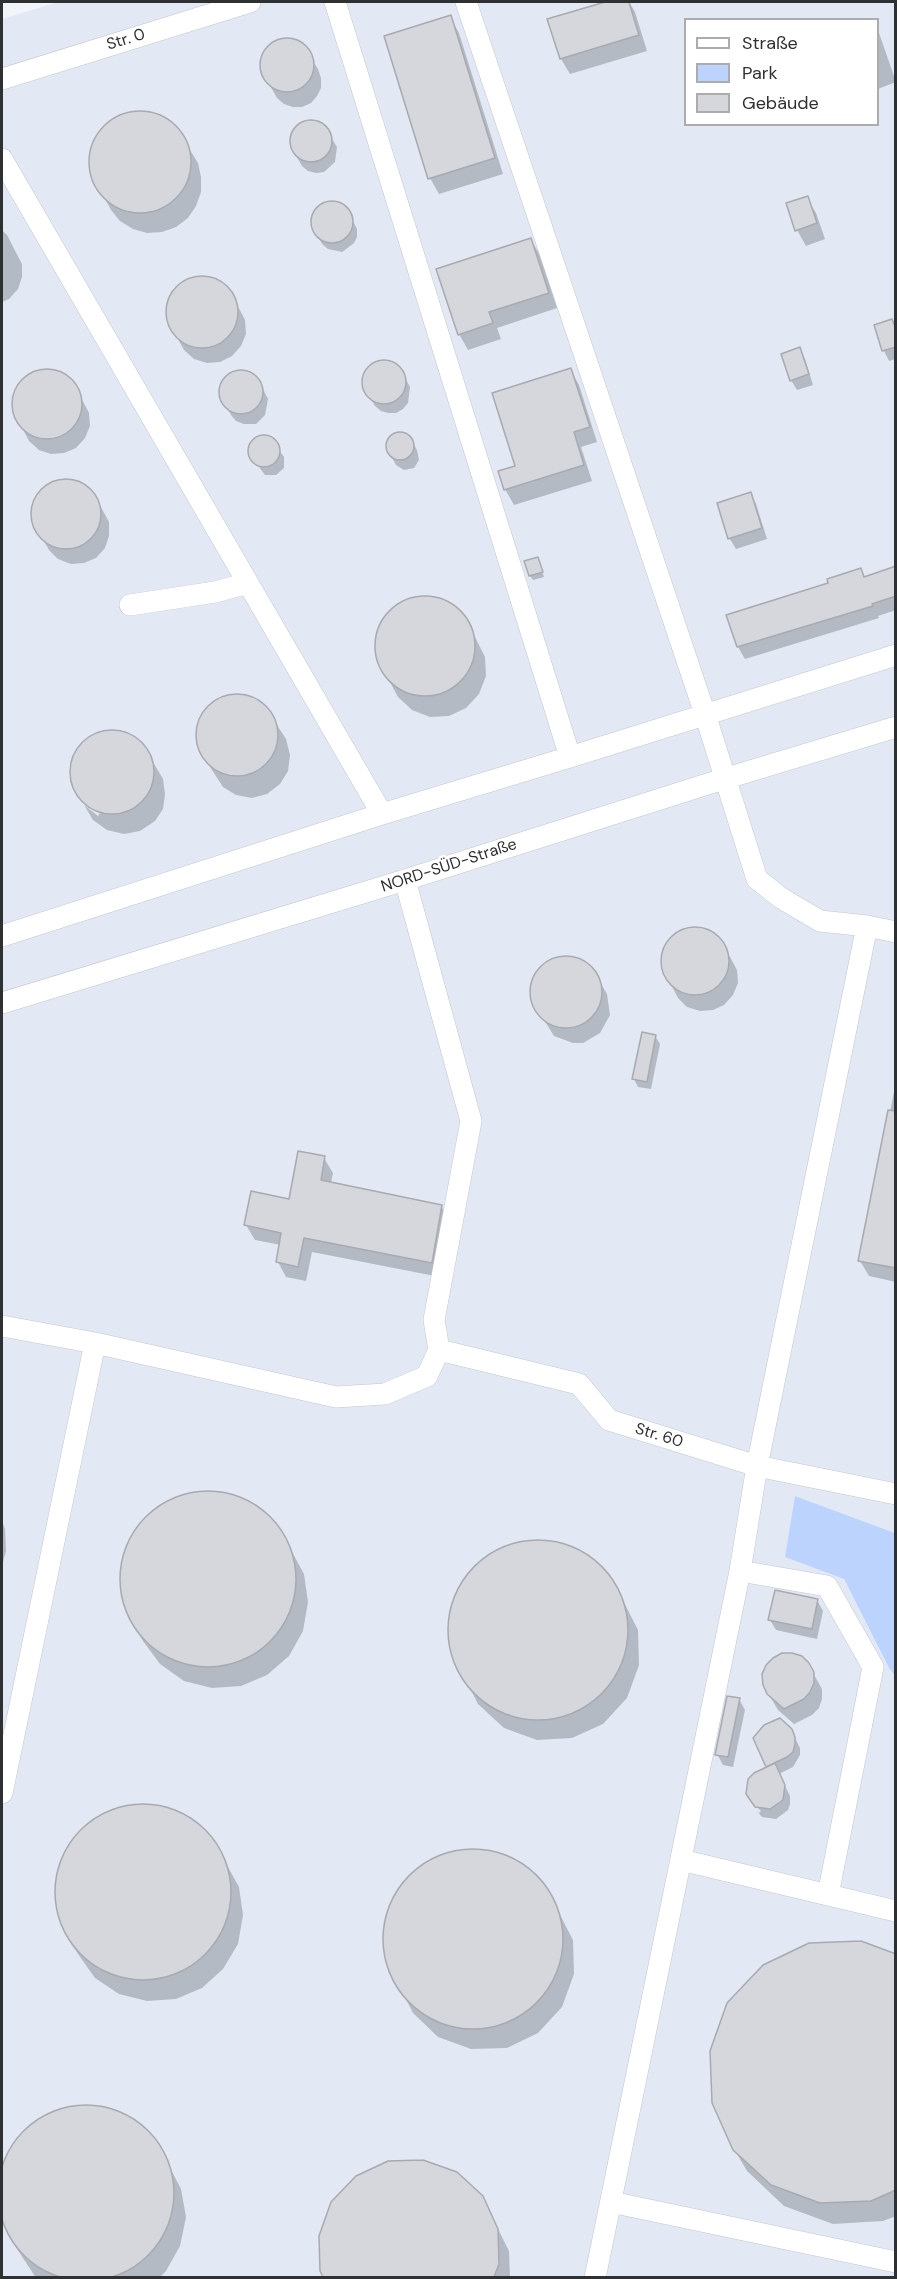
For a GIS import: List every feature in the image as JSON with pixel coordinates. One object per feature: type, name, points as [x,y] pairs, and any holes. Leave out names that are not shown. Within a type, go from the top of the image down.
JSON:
[{"type":"lane","name":"Str. 0","points":[[2,79],[250,2]]},
{"type":"lane","points":[[335,2],[570,758]]},
{"type":"lane","points":[[466,2],[705,714],[757,879],[781,898],[820,921],[896,932]]},
{"type":"lane","points":[[2,159],[382,814]]},
{"type":"lane","points":[[130,605],[215,592],[248,583]]},
{"type":"lane","points":[[2,936],[382,814],[570,758],[896,655]]},
{"type":"lane","name":"NORD-SÜD-Straße","points":[[2,1003],[896,727]]},
{"type":"lane","points":[[2,1326],[95,1342],[336,1397],[385,1394],[428,1376],[439,1350],[434,1320],[471,1121],[405,880]]},
{"type":"lane","points":[[595,2277],[740,1571],[757,1466],[867,926]]},
{"type":"lane","points":[[2,1792],[95,1342]]},
{"type":"lane","name":"Str. 60","points":[[439,1350],[579,1384],[609,1420],[757,1466],[896,1494]]},
{"type":"lane","points":[[740,1571],[827,1586],[873,1667],[828,1895]]},
{"type":"lane","points":[[681,1860],[896,1911]]},
{"type":"lane","points":[[611,2202],[896,2262]]},
{"type":"shaded area","points":[[58,2],[895,2],[895,1533],[795,1496],[844,1579],[895,1676],[895,2277],[2,2277],[2,19]]},
{"type":"green space","points":[[795,1496],[895,1533],[895,1676],[844,1579],[785,1557]]},
{"type":"building","points":[[605,2],[629,2],[639,35],[560,59],[547,19]]},
{"type":"building","points":[[451,15],[495,158],[428,179],[384,36]]},
{"type":"building","points":[[287,38],[297,40],[306,46],[312,55],[314,65],[312,75],[306,84],[297,90],[287,92],[277,90],[268,84],[262,75],[260,65],[262,55],[268,46],[277,40]]},
{"type":"building","points":[[140,111],[159,115],[176,126],[187,143],[191,162],[187,181],[176,198],[159,209],[140,213],[121,209],[104,198],[93,181],[89,162],[93,143],[104,126],[121,115]]},
{"type":"building","points":[[311,120],[319,121],[326,126],[331,133],[331,149],[326,156],[319,161],[311,162],[303,161],[296,156],[291,149],[290,141],[291,133],[296,126],[303,121]]},
{"type":"building","points":[[808,196],[817,223],[795,231],[786,203]]},
{"type":"building","points":[[332,201],[347,207],[353,222],[347,237],[332,243],[317,237],[311,222],[317,207]]},
{"type":"building","points":[[531,238],[549,293],[489,312],[493,323],[458,335],[436,269]]},
{"type":"building","points":[[202,276],[222,282],[232,292],[238,312],[232,332],[222,342],[202,348],[182,342],[172,332],[166,312],[172,292],[182,282]]},
{"type":"building","points":[[892,319],[896,329],[896,347],[882,351],[874,325]]},
{"type":"building","points":[[800,347],[809,374],[790,381],[781,354]]},
{"type":"building","points":[[384,360],[399,367],[406,382],[399,397],[384,404],[369,397],[362,382],[369,367]]},
{"type":"building","points":[[571,368],[590,427],[574,432],[584,465],[504,490],[498,471],[515,466],[492,393]]},
{"type":"building","points":[[47,369],[60,372],[72,379],[79,391],[82,404],[79,417],[72,429],[60,436],[47,439],[34,436],[22,429],[15,417],[12,404],[15,391],[22,379],[34,372]]},
{"type":"building","points":[[241,370],[250,371],[257,376],[262,383],[262,401],[257,408],[250,413],[241,414],[232,413],[225,408],[220,401],[219,392],[220,383],[225,376],[232,371]]},
{"type":"building","points":[[400,432],[410,436],[414,446],[410,456],[400,460],[390,456],[386,446],[390,436]]},
{"type":"building","points":[[264,435],[275,440],[280,451],[275,462],[264,467],[253,462],[248,451],[253,440]]},
{"type":"building","points":[[66,479],[79,482],[91,489],[98,501],[101,514],[98,527],[91,539],[79,546],[66,549],[53,546],[41,539],[34,527],[31,514],[34,501],[41,489],[53,482]]},
{"type":"building","points":[[751,492],[762,528],[728,539],[717,503]]},
{"type":"building","points":[[538,557],[543,572],[529,576],[524,561]]},
{"type":"building","points":[[896,566],[896,596],[872,604],[873,606],[737,647],[726,615],[828,583],[827,579],[861,568],[864,577]]},
{"type":"building","points":[[425,596],[453,604],[467,618],[475,646],[467,674],[453,688],[425,696],[397,688],[383,674],[375,646],[383,618],[397,604]]},
{"type":"building","points":[[229,694],[245,694],[260,701],[271,712],[278,727],[275,751],[266,764],[245,776],[229,776],[214,769],[203,758],[196,743],[196,727],[203,712],[214,701]]},
{"type":"building","points":[[112,730],[128,733],[142,742],[151,756],[154,772],[151,788],[142,802],[128,811],[112,814],[96,811],[82,802],[73,788],[70,772],[73,756],[82,742],[96,733]]},
{"type":"building","points":[[688,927],[702,927],[714,932],[724,942],[729,961],[724,980],[714,990],[702,995],[688,995],[676,990],[666,980],[661,968],[661,954],[666,942],[676,932]]},
{"type":"building","points":[[566,956],[586,962],[596,972],[602,992],[596,1012],[586,1022],[566,1028],[546,1022],[536,1012],[530,992],[536,972],[546,962]]},
{"type":"building","points":[[642,1032],[656,1035],[647,1082],[632,1079]]},
{"type":"building","points":[[888,1110],[896,1111],[896,1268],[858,1261]]},
{"type":"building","points":[[298,1151],[325,1156],[321,1180],[442,1205],[432,1263],[304,1238],[298,1267],[276,1262],[281,1233],[244,1225],[251,1191],[289,1199]]},
{"type":"building","points":[[208,1491],[225,1492],[242,1497],[270,1517],[290,1545],[295,1562],[295,1596],[290,1613],[270,1641],[242,1661],[225,1666],[208,1667],[191,1666],[174,1661],[146,1641],[126,1613],[121,1596],[120,1579],[121,1562],[126,1545],[146,1517],[174,1497],[191,1492]]},
{"type":"building","points":[[538,1540],[572,1547],[588,1555],[602,1566],[613,1580],[621,1596],[628,1630],[621,1664],[613,1680],[602,1694],[588,1705],[572,1713],[538,1720],[504,1713],[488,1705],[474,1694],[463,1680],[455,1664],[448,1630],[455,1596],[463,1580],[474,1566],[488,1555],[504,1547]]},
{"type":"building","points":[[775,1590],[818,1599],[812,1629],[768,1620]]},
{"type":"building","points":[[782,1653],[802,1656],[814,1672],[814,1683],[810,1692],[804,1699],[784,1709],[767,1694],[762,1674],[766,1665]]},
{"type":"building","points":[[727,1696],[740,1698],[728,1757],[715,1755]]},
{"type":"building","points":[[780,1718],[792,1729],[795,1737],[793,1752],[766,1767],[753,1738],[764,1725]]},
{"type":"building","points":[[775,1763],[785,1785],[783,1800],[770,1809],[755,1807],[746,1794],[748,1779],[754,1773]]},
{"type":"building","points":[[143,1804],[160,1805],[177,1810],[205,1830],[225,1858],[230,1875],[230,1909],[225,1926],[205,1954],[177,1974],[160,1979],[143,1980],[126,1979],[109,1974],[81,1954],[61,1926],[56,1909],[55,1892],[56,1875],[61,1858],[81,1830],[109,1810],[126,1805]]},
{"type":"building","points":[[473,1849],[507,1856],[523,1864],[537,1875],[548,1889],[556,1905],[563,1939],[556,1973],[548,1989],[537,2003],[523,2014],[507,2022],[473,2029],[439,2022],[423,2014],[409,2003],[398,1989],[390,1973],[383,1939],[390,1905],[398,1889],[409,1875],[423,1864],[439,1856]]},
{"type":"building","points":[[861,1941],[896,1954],[896,2190],[871,2201],[820,2203],[771,2185],[733,2150],[712,2103],[710,2051],[727,2003],[763,1965],[809,1943]]},
{"type":"building","points":[[86,2105],[103,2107],[135,2120],[159,2144],[172,2176],[174,2193],[172,2210],[159,2242],[135,2266],[103,2279],[69,2279],[37,2266],[13,2242],[0,2210],[0,2176],[13,2144],[37,2120],[69,2107]]},
{"type":"building","points":[[423,2160],[457,2172],[483,2196],[498,2229],[499,2264],[494,2277],[323,2277],[320,2271],[319,2236],[331,2202],[356,2176],[388,2161]]}]
